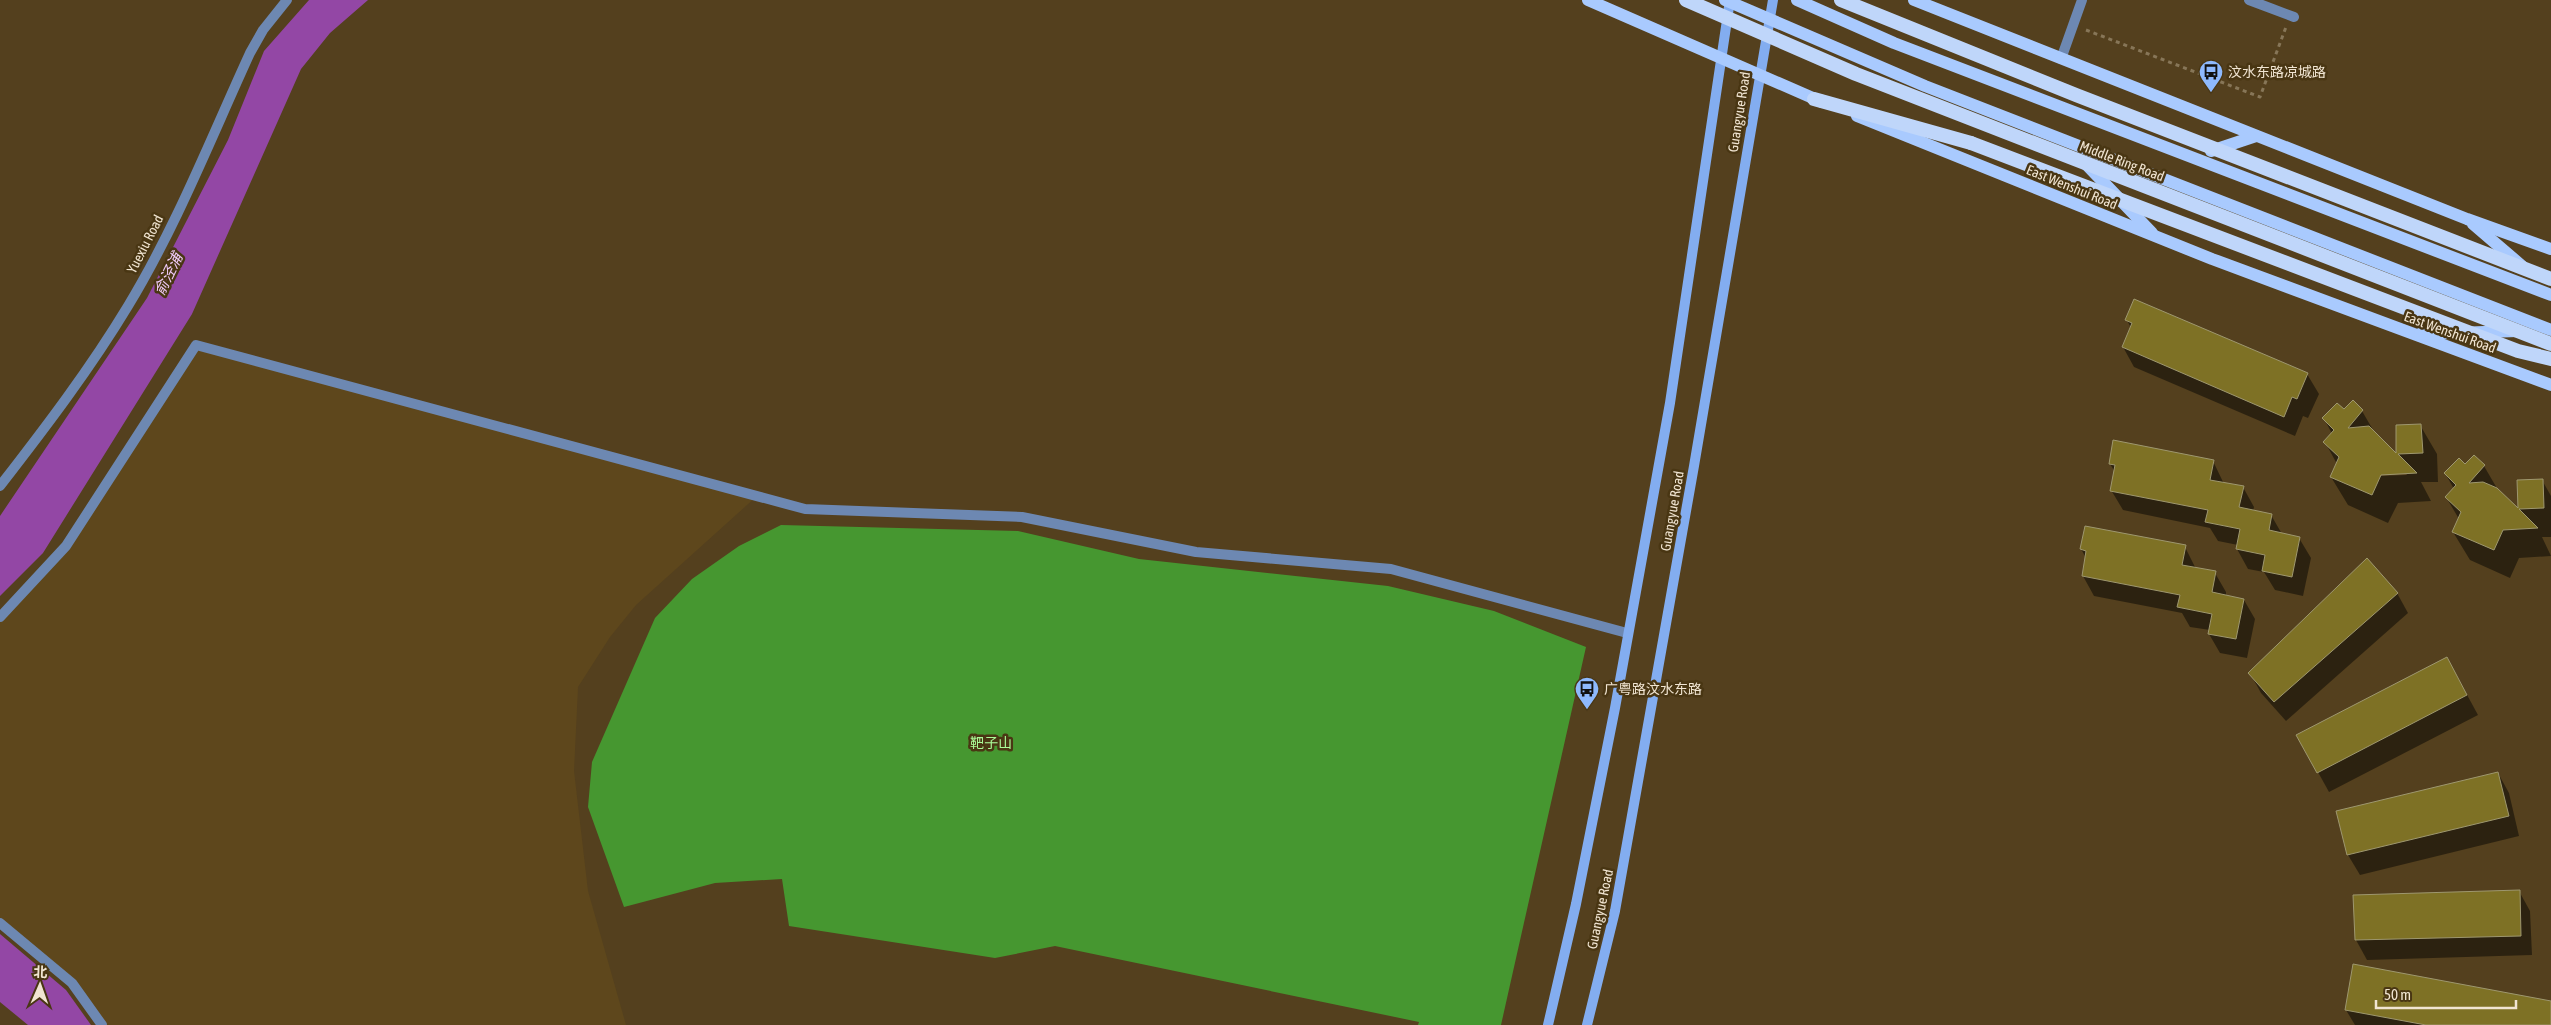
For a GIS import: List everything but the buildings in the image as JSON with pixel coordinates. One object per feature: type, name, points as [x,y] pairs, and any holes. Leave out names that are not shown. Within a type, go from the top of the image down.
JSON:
[{"type":"highway","name":"Middle Ring Road","points":[[1686,0],[1856,74],[2551,344]]},
{"type":"highway","points":[[1841,0],[2067,92],[2551,279]]},
{"type":"highway","points":[[1814,99],[1971,143],[2518,351],[2551,359]]},
{"type":"main road","name":"East Wenshui Road","points":[[1588,0],[1758,76],[2155,236],[2551,386]]},
{"type":"main road","name":"Guangyue Road","points":[[1587,1025],[1615,911],[1694,466],[1758,76],[1773,0]]},
{"type":"main road","points":[[1797,0],[1894,43],[2551,295]]},
{"type":"main road","points":[[1914,0],[2467,219],[2551,249]]},
{"type":"main road","name":"Guangyue Road","points":[[1548,1025],[1578,894],[1615,708],[1626,633],[1670,403],[1729,1]]},
{"type":"main road","points":[[1729,1],[1768,20],[1925,86],[2551,330]]},
{"type":"main road","points":[[2193,157],[2256,136]]},
{"type":"main road","points":[[2061,138],[2155,236]]},
{"type":"main road","points":[[2467,219],[2551,290]]},
{"type":"main road","points":[[2413,334],[2551,330]]},
{"type":"street","name":"Yuexiu Road","points":[[0,486],[52,418],[128,307],[180,207],[250,53],[263,30],[287,0]]},
{"type":"street","points":[[2061,59],[2082,0]]},
{"type":"street","points":[[2249,0],[2292,16]]},
{"type":"street","points":[[0,617],[66,546],[196,345],[805,509],[1022,517],[1196,552],[1392,569],[1626,633]]},
{"type":"street","points":[[0,923],[72,983],[102,1025]]},
{"type":"path","points":[[2074,25],[2260,97],[2292,16]]},
{"type":"shaded area","points":[[196,345],[757,496],[636,605],[610,637],[578,687],[574,771],[588,891],[626,1025],[102,1025],[72,983],[0,923],[0,617],[47,567]]},
{"type":"green space","name":"靶子山","points":[[781,525],[1018,531],[1139,559],[1388,586],[1494,611],[1586,647],[1501,1025],[1418,1025],[1419,1022],[1055,946],[995,958],[789,926],[782,879],[715,883],[624,907],[588,807],[592,762],[655,618],[692,579],[739,546]]},
{"type":"water","name":"俞泾浦","points":[[309,0],[368,0],[330,33],[301,69],[192,314],[43,553],[0,596],[0,516],[147,298],[228,140],[264,51]]},
{"type":"water","points":[[0,934],[66,990],[91,1025],[28,1025],[0,1002]]},
{"type":"place","name":"汶水东路凉城路","points":[[2211,93]]},
{"type":"place","name":"广粤路汶水东路","points":[[1587,710]]}]
